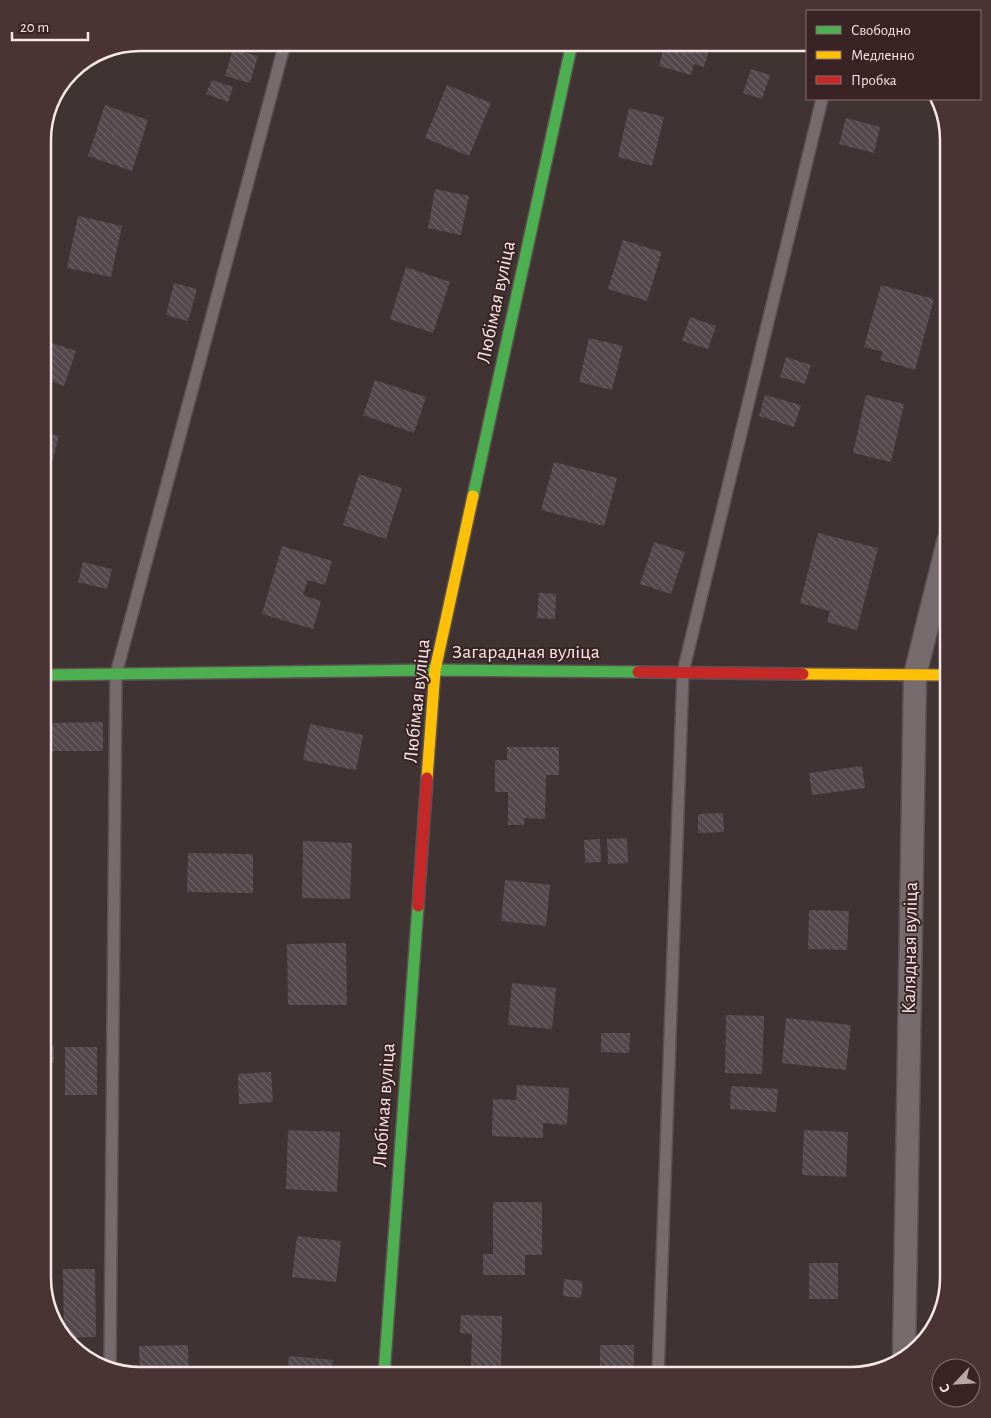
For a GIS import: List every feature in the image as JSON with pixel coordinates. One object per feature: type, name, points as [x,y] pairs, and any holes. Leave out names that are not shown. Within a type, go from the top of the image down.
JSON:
[{"type":"street","name":"Любімая вуліца","points":[[385,1367],[435,670],[570,51]]},
{"type":"street","name":"Калядная вуліца","points":[[904,1349],[915,675],[940,574]]},
{"type":"street","name":"Загарадная вуліца","points":[[51,675],[435,670],[940,675]]},
{"type":"lane","points":[[110,1361],[116,674],[283,51]]},
{"type":"lane","points":[[658,1367],[684,672],[822,100]]},
{"type":"building","points":[[232,51],[258,56],[250,83],[225,76]]},
{"type":"building","points":[[663,51],[709,51],[704,67],[694,64],[691,75],[659,66]]},
{"type":"building","points":[[751,69],[770,75],[762,99],[743,93]]},
{"type":"building","points":[[212,80],[233,87],[228,102],[206,94]]},
{"type":"building","points":[[447,85],[491,103],[469,156],[425,138]]},
{"type":"building","points":[[105,105],[148,120],[132,171],[88,156]]},
{"type":"building","points":[[629,108],[664,117],[652,166],[618,157]]},
{"type":"building","points":[[846,118],[880,127],[874,153],[839,144]]},
{"type":"building","points":[[435,189],[469,196],[461,235],[428,228]]},
{"type":"building","points":[[78,216],[122,226],[111,277],[67,268]]},
{"type":"building","points":[[623,240],[662,252],[647,301],[608,289]]},
{"type":"building","points":[[406,267],[450,282],[433,333],[390,319]]},
{"type":"building","points":[[174,283],[197,289],[188,321],[166,315]]},
{"type":"building","points":[[881,285],[934,299],[915,370],[880,360],[883,352],[864,347]]},
{"type":"building","points":[[690,317],[716,326],[708,349],[682,341]]},
{"type":"building","points":[[589,338],[623,346],[612,390],[579,382]]},
{"type":"building","points":[[51,343],[76,351],[64,386],[51,381]]},
{"type":"building","points":[[786,357],[811,365],[805,384],[780,377]]},
{"type":"building","points":[[375,380],[426,397],[414,433],[363,415]]},
{"type":"building","points":[[765,395],[801,405],[794,427],[759,416]]},
{"type":"building","points":[[866,395],[904,404],[891,462],[853,453]]},
{"type":"building","points":[[51,434],[59,436],[51,467]]},
{"type":"building","points":[[554,462],[617,478],[604,526],[541,510]]},
{"type":"building","points":[[359,474],[402,488],[386,539],[343,525]]},
{"type":"building","points":[[818,533],[878,548],[857,630],[827,622],[830,611],[800,603]]},
{"type":"building","points":[[654,542],[685,552],[671,594],[640,584]]},
{"type":"building","points":[[282,546],[332,561],[325,585],[308,580],[303,595],[321,601],[313,629],[262,614]]},
{"type":"building","points":[[83,562],[112,569],[107,589],[78,582]]},
{"type":"building","points":[[539,593],[556,594],[555,619],[537,618]]},
{"type":"building","points":[[103,722],[103,751],[51,751],[51,723]]},
{"type":"building","points":[[310,724],[363,735],[356,770],[303,760]]},
{"type":"building","points":[[507,747],[559,747],[559,775],[546,775],[545,819],[525,818],[524,825],[508,825],[508,792],[495,792],[495,760],[507,760]]},
{"type":"building","points":[[862,766],[865,788],[812,795],[809,773]]},
{"type":"building","points":[[723,813],[724,832],[698,833],[698,814]]},
{"type":"building","points":[[627,838],[628,863],[608,864],[607,839]]},
{"type":"building","points":[[600,839],[601,862],[585,863],[584,840]]},
{"type":"building","points":[[303,841],[352,843],[350,899],[302,898]]},
{"type":"building","points":[[188,853],[253,854],[253,893],[187,892]]},
{"type":"building","points":[[505,880],[550,885],[546,926],[501,921]]},
{"type":"building","points":[[809,910],[849,911],[847,950],[808,949]]},
{"type":"building","points":[[346,943],[347,1005],[288,1005],[287,944]]},
{"type":"building","points":[[512,983],[556,988],[552,1029],[508,1025]]},
{"type":"building","points":[[726,1015],[764,1016],[762,1074],[725,1073]]},
{"type":"building","points":[[786,1018],[851,1025],[846,1070],[782,1063]]},
{"type":"building","points":[[601,1033],[630,1033],[629,1053],[601,1052]]},
{"type":"building","points":[[51,1046],[54,1046],[54,1063],[51,1063]]},
{"type":"building","points":[[65,1047],[97,1047],[97,1095],[65,1095]]},
{"type":"building","points":[[271,1072],[273,1102],[239,1104],[238,1074]]},
{"type":"building","points":[[517,1085],[569,1088],[567,1125],[543,1123],[543,1138],[492,1136],[493,1099],[516,1100]]},
{"type":"building","points":[[731,1086],[778,1089],[776,1112],[730,1109]]},
{"type":"building","points":[[288,1130],[340,1132],[337,1192],[286,1189]]},
{"type":"building","points":[[804,1130],[848,1132],[846,1177],[802,1175]]},
{"type":"building","points":[[493,1202],[542,1202],[542,1255],[525,1255],[525,1275],[483,1275],[483,1254],[493,1254]]},
{"type":"building","points":[[297,1236],[341,1241],[336,1282],[292,1277]]},
{"type":"building","points":[[809,1263],[838,1263],[838,1299],[809,1299]]},
{"type":"building","points":[[63,1269],[95,1269],[96,1337],[75,1338],[64,1323]]},
{"type":"building","points":[[564,1279],[583,1281],[581,1298],[563,1296]]},
{"type":"building","points":[[461,1315],[502,1316],[501,1367],[471,1367],[472,1334],[460,1333]]},
{"type":"building","points":[[188,1345],[189,1367],[140,1367],[139,1346]]},
{"type":"building","points":[[600,1345],[634,1345],[634,1367],[600,1367]]},
{"type":"building","points":[[289,1356],[333,1360],[333,1367],[288,1367]]},
{"type":"traffic: fast","points":[[473,496],[570,51]]},
{"type":"traffic: fast","points":[[51,675],[435,670],[638,672]]},
{"type":"traffic: fast","points":[[385,1367],[418,906]]},
{"type":"traffic: slow","points":[[427,778],[435,670],[473,496]]},
{"type":"traffic: slow","points":[[803,674],[940,675]]},
{"type":"traffic: jam","points":[[638,672],[803,674]]},
{"type":"traffic: jam","points":[[418,906],[427,778]]}]
